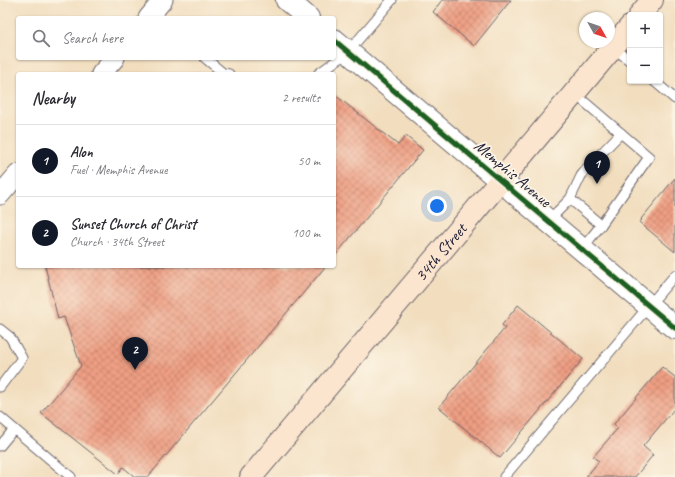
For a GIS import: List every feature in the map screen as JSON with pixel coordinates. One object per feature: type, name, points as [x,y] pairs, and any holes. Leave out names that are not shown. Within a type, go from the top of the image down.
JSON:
[{"type":"main road","points":[[642,12],[652,0]]},
{"type":"main road","name":"34th Street","points":[[615,45],[627,31]]},
{"type":"main road","name":"34th Street","points":[[251,477],[612,48]]},
{"type":"street","points":[[286,0],[306,16]]},
{"type":"street","name":"Memphis Avenue","points":[[341,46],[675,328]]},
{"type":"street","points":[[103,72],[113,60]]},
{"type":"street","points":[[0,196],[16,176]]},
{"type":"lane","points":[[341,46],[392,0]]},
{"type":"lane","points":[[614,48],[627,59]]},
{"type":"lane","points":[[208,60],[223,72]]},
{"type":"lane","points":[[320,72],[330,60]]},
{"type":"lane","points":[[658,84],[675,99]]},
{"type":"lane","points":[[574,93],[649,157],[601,225],[582,249]]},
{"type":"lane","points":[[548,220],[570,199],[581,176],[588,167],[621,133]]},
{"type":"lane","points":[[570,199],[601,225]]},
{"type":"lane","points":[[504,477],[675,274]]},
{"type":"lane","points":[[0,329],[10,337],[22,358],[0,387]]},
{"type":"lane","points":[[0,418],[71,477]]},
{"type":"lane","points":[[0,446],[14,429]]},
{"type":"building","points":[[442,0],[511,0],[474,46],[433,12]]},
{"type":"building","points":[[336,96],[398,145],[406,136],[423,150],[336,255]]},
{"type":"building","points":[[675,178],[675,252],[639,222]]},
{"type":"building","points":[[45,268],[324,268],[148,477],[135,477],[123,467],[118,474],[41,413],[81,366],[64,317],[58,319]]},
{"type":"building","points":[[518,305],[583,359],[500,458],[439,407],[505,328],[502,325]]},
{"type":"building","points":[[662,367],[675,377],[675,408],[643,446],[653,455],[635,477],[586,477],[599,461],[593,457],[618,428],[614,424]]},
{"type":"cycle path","points":[[336,42],[675,328]]},
{"type":"place","name":"Alon","points":[[597,184]]},
{"type":"place","name":"Sunset Church of Christ","points":[[135,370]]}]
